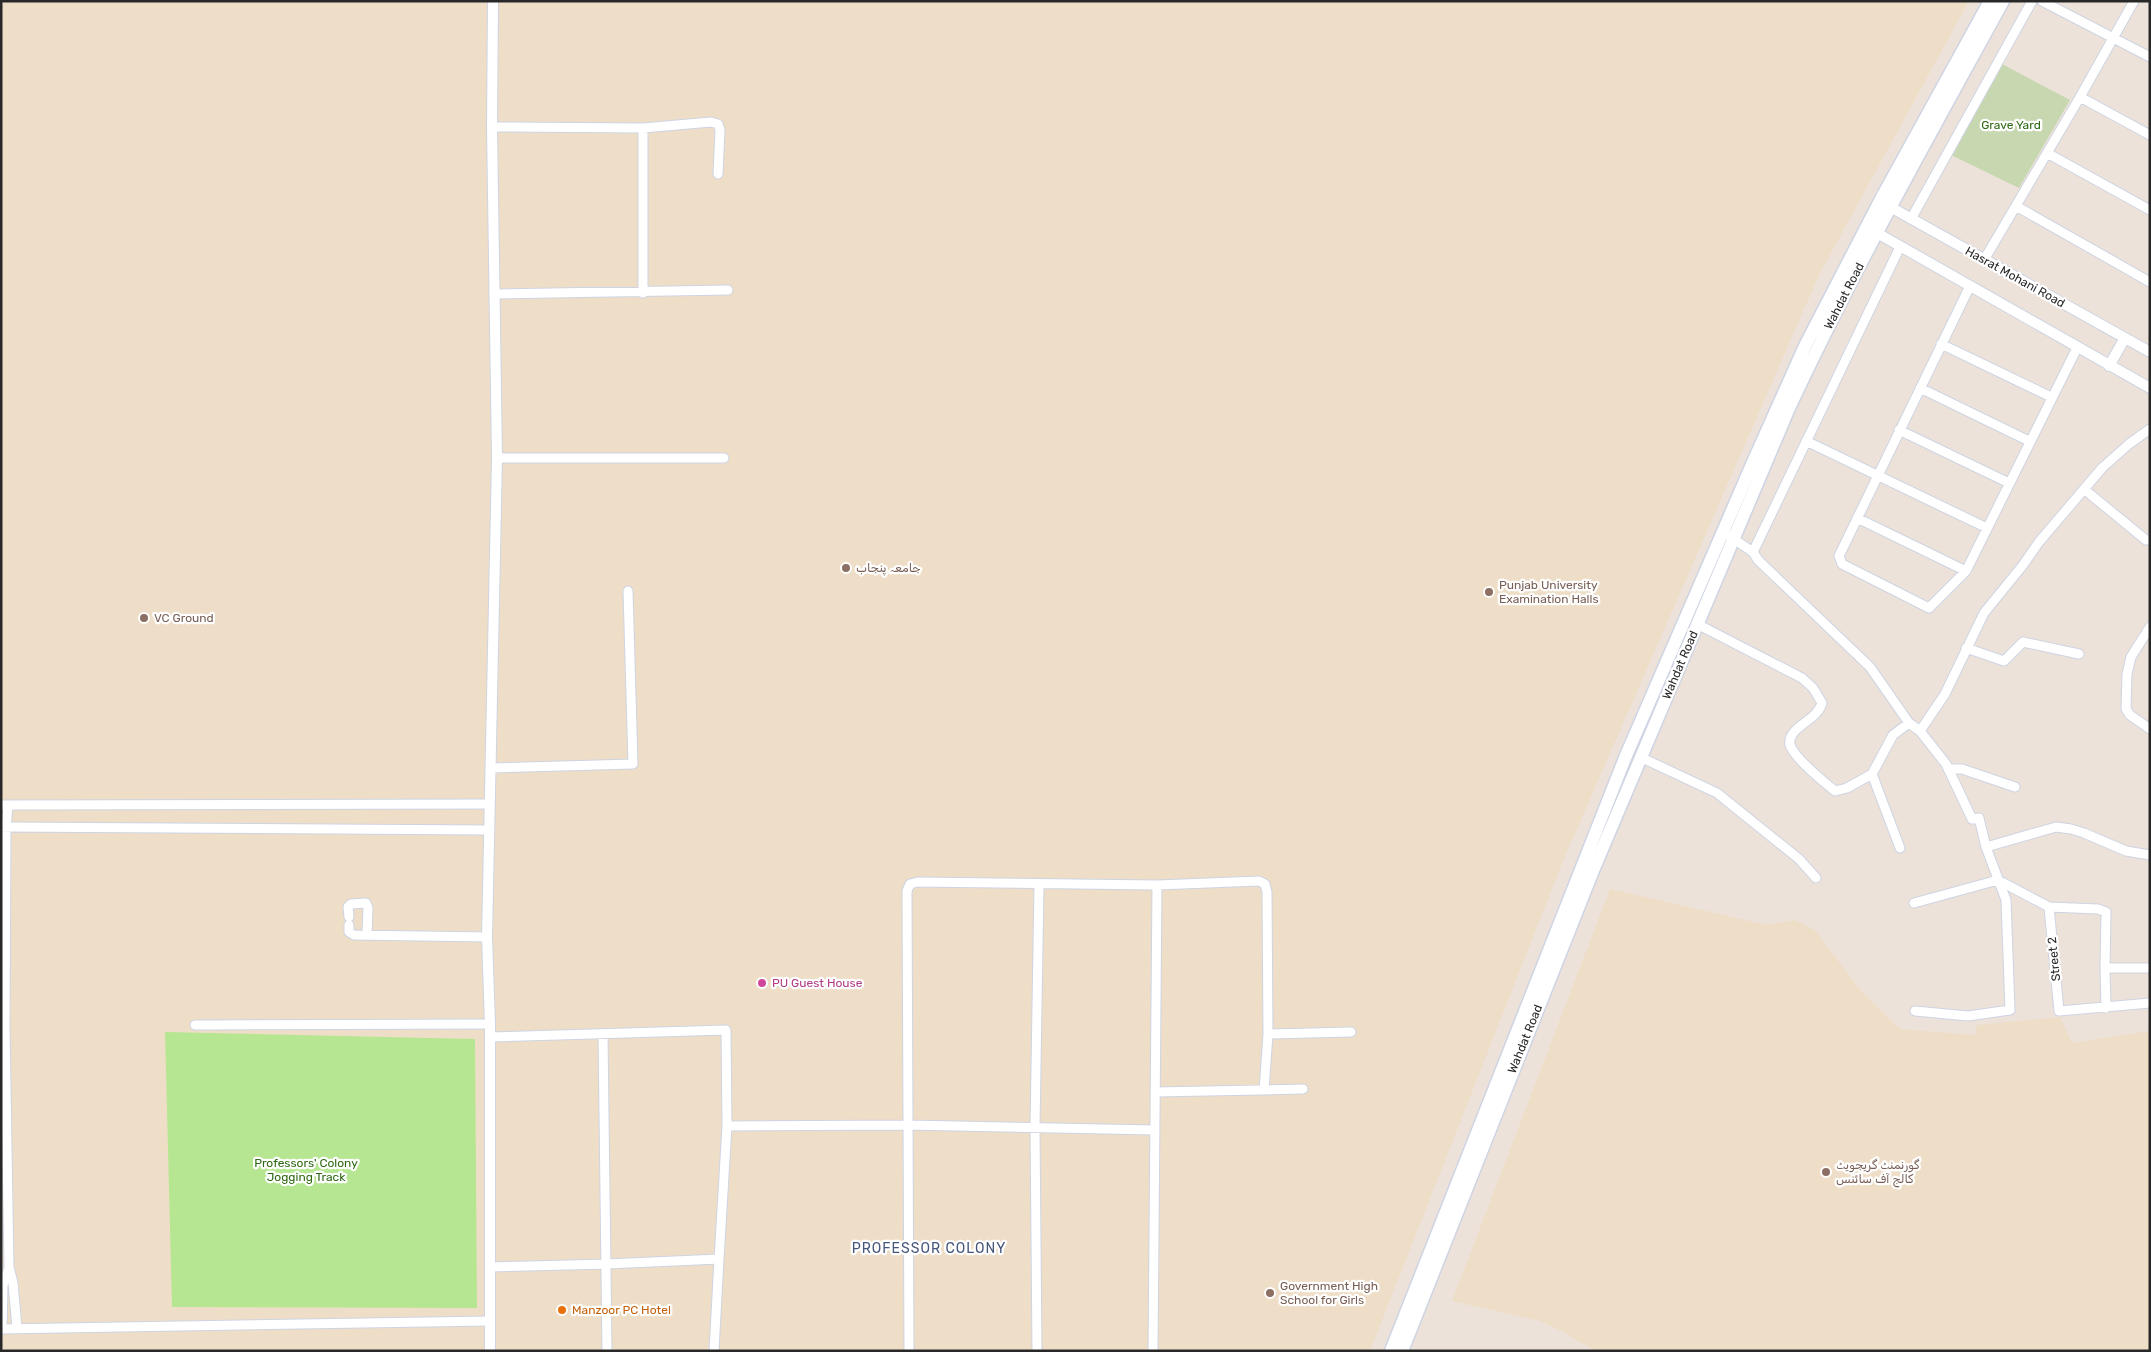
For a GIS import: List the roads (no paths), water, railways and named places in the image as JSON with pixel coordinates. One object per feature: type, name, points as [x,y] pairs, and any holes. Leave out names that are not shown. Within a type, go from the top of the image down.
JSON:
[{"type":"main road","name":"Wahdat Road","points":[[1391,1351],[1625,758],[1722,532],[1805,346],[1885,204],[1990,1]]},
{"type":"main road","name":"Wahdat Road","points":[[1885,204],[2003,1]]},
{"type":"main road","name":"Wahdat Road","points":[[1402,1351],[1536,1010],[1640,757],[1733,539],[1871,230]]},
{"type":"street","points":[[490,1351],[488,804],[497,458],[492,127],[493,1]]},
{"type":"street","points":[[1911,218],[2032,1]]},
{"type":"street","points":[[2042,1],[2150,57]]},
{"type":"street","points":[[1984,260],[2134,1]]},
{"type":"street","points":[[2080,96],[2150,135]]},
{"type":"street","points":[[492,127],[644,128],[711,122],[718,124],[720,130],[718,174]]},
{"type":"street","points":[[643,293],[644,128]]},
{"type":"street","points":[[2047,153],[2150,210]]},
{"type":"street","name":"Hasrat Mohani Road","points":[[1885,204],[2150,352]]},
{"type":"street","points":[[2016,206],[2150,282]]},
{"type":"street","points":[[1871,230],[2150,388]]},
{"type":"street","points":[[1753,552],[1900,247]]},
{"type":"street","points":[[1970,286],[1857,518],[1840,556],[1842,564],[1929,608],[1966,571],[2077,348]]},
{"type":"street","points":[[494,294],[643,293],[728,290]]},
{"type":"street","points":[[2109,366],[2124,338]]},
{"type":"street","points":[[1941,344],[2051,397]]},
{"type":"street","points":[[1920,388],[2030,441]]},
{"type":"street","points":[[1920,731],[1945,694],[1984,613],[2039,542],[2102,468],[2129,444],[2150,429]]},
{"type":"street","points":[[1900,430],[2009,483]]},
{"type":"street","points":[[1806,441],[1987,528]]},
{"type":"street","points":[[497,458],[724,458]]},
{"type":"street","points":[[2085,490],[2146,540],[2150,540]]},
{"type":"street","points":[[1857,518],[1966,571]]},
{"type":"street","points":[[1722,532],[1753,552],[1758,560],[1870,667],[1909,723],[1920,731],[1948,769],[1972,819],[1979,818],[1986,847],[2006,900],[2010,1010],[1968,1016],[1915,1011]]},
{"type":"street","points":[[490,768],[633,764],[628,590]]},
{"type":"street","points":[[1697,624],[1802,678],[1812,688],[1822,703],[1813,717],[1794,731],[1790,737],[1790,744],[1796,754],[1835,791],[1848,788],[1872,774],[1893,735],[1909,723]]},
{"type":"street","points":[[2150,628],[2131,657],[2127,674],[2126,709],[2130,715],[2150,730]]},
{"type":"street","points":[[1966,648],[2004,661],[2024,642],[2079,654]]},
{"type":"street","points":[[1640,757],[1717,792],[1799,859],[1816,878]]},
{"type":"street","points":[[1948,769],[1962,768],[2015,787]]},
{"type":"street","points":[[1872,774],[1900,848]]},
{"type":"street","points":[[17,1328],[13,1283],[9,1267],[3,1010],[5,805],[488,804]]},
{"type":"street","points":[[4,827],[489,830]]},
{"type":"street","points":[[1986,847],[2056,828],[2071,829],[2126,851],[2150,855]]},
{"type":"street","points":[[1914,903],[1998,880],[2049,907],[2098,909],[2106,912],[2106,1008],[2150,1004]]},
{"type":"street","points":[[909,1351],[907,891],[910,884],[918,882],[1157,885],[1259,881],[1265,884],[1267,892],[1268,1034],[1264,1090]]},
{"type":"street","points":[[1037,1351],[1035,1128],[1039,885]]},
{"type":"street","points":[[1153,1351],[1157,885]]},
{"type":"street","points":[[367,934],[367,905],[364,903],[351,904],[348,907],[349,932],[352,935],[367,934],[375,937],[487,937]]},
{"type":"street","name":"Street 2","points":[[2049,907],[2059,1012],[2106,1008]]},
{"type":"street","points":[[2105,968],[2150,968]]},
{"type":"street","points":[[195,1026],[490,1024]]},
{"type":"street","points":[[490,1037],[726,1030],[727,1126],[714,1351]]},
{"type":"street","points":[[1268,1034],[1351,1032]]},
{"type":"street","points":[[603,1034],[607,1351]]},
{"type":"street","points":[[1155,1092],[1303,1089]]},
{"type":"street","points":[[727,1126],[907,1124],[1155,1130]]},
{"type":"street","points":[[490,1267],[719,1259]]},
{"type":"street","points":[[9,1267],[3,1285],[1,1328],[490,1321]]},
{"type":"place","name":"جامعہ پنجاب","points":[[846,568]]},
{"type":"place","name":"Punjab University Examination Halls","points":[[1489,592]]},
{"type":"place","name":"VC Ground","points":[[144,618]]},
{"type":"place","name":"PU Guest House","points":[[762,983]]},
{"type":"place","name":"گورنمنٹ گریجویٹ کالج آف سائنس","points":[[1826,1172]]},
{"type":"place","name":"Government High School for Girls","points":[[1270,1293]]},
{"type":"place","name":"Manzoor PC Hotel","points":[[562,1310]]},
{"type":"district","name":"PROFESSOR COLONY","points":[[929,1248]]},
{"type":"park label","name":"Grave Yard","points":[[2011,125]]},
{"type":"park label","name":"Professors' Colony Jogging Track","points":[[306,1170]]}]
